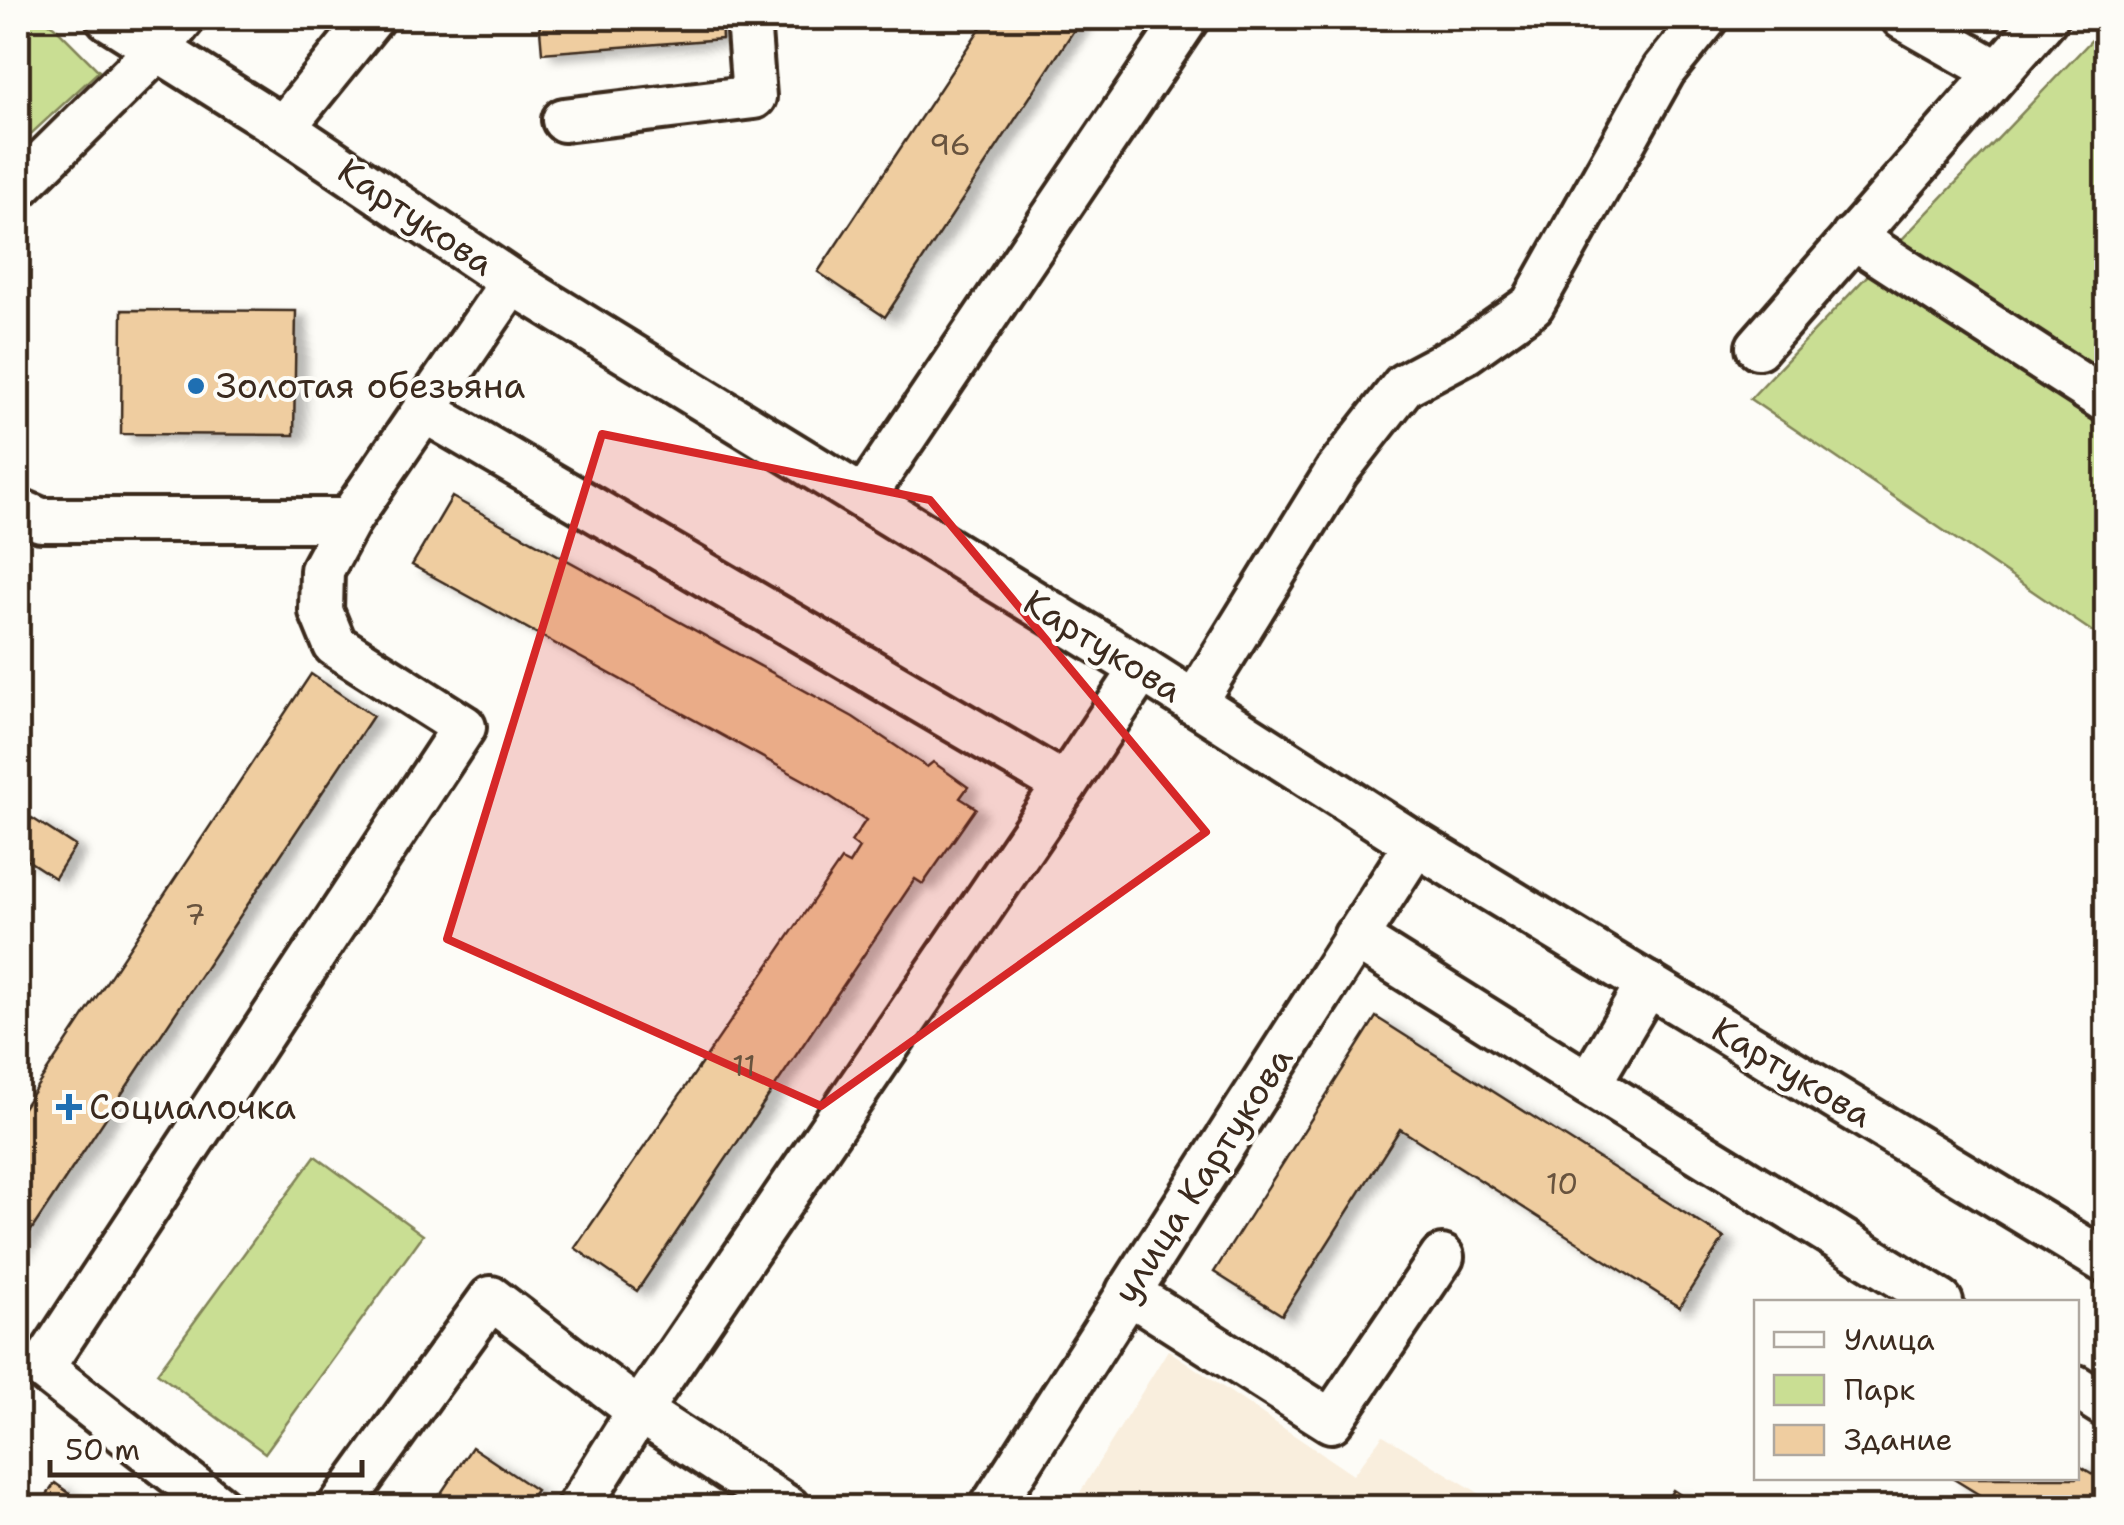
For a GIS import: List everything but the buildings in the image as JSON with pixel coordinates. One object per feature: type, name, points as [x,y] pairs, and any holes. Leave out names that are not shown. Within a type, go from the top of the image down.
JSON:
[{"type":"street","name":"Картукова","points":[[108,18],[171,33],[283,128],[512,282],[1142,669],[1416,844],[2106,1262]]},
{"type":"street","points":[[283,128],[372,18]]},
{"type":"street","points":[[564,120],[754,97],[748,18]]},
{"type":"street","points":[[864,497],[1187,18]]},
{"type":"street","points":[[1194,702],[1337,471],[1404,386],[1466,352],[1532,305],[1664,70],[1706,18]]},
{"type":"street","points":[[1903,18],[1998,72]]},
{"type":"street","points":[[1758,347],[2046,18]]},
{"type":"street","points":[[18,187],[171,33]]},
{"type":"street","points":[[1853,238],[2106,401]]},
{"type":"street","points":[[220,1508],[42,1368],[464,727],[335,645],[321,611],[322,570],[349,520],[512,282]]},
{"type":"street","points":[[424,412],[1065,786]]},
{"type":"street","points":[[18,510],[42,520],[349,520]]},
{"type":"street","points":[[578,1508],[639,1411],[1142,669]]},
{"type":"street","name":"улица Картукова","points":[[990,1508],[1416,844]]},
{"type":"street","points":[[1355,937],[1938,1300]]},
{"type":"street","points":[[1589,1084],[1648,984]]},
{"type":"street","points":[[1128,1292],[1331,1421],[1442,1257]]},
{"type":"street","points":[[339,1508],[491,1298],[639,1411],[788,1508]]},
{"type":"street","points":[[2079,1389],[2106,1406]]},
{"type":"highlighted area","points":[[602,434],[930,500],[1206,832],[821,1106],[447,939]]},
{"type":"shaded area","points":[[1168,1350],[1353,1475],[1383,1435],[1502,1507],[1071,1507]]},
{"type":"green space","points":[[18,18],[41,18],[54,26],[99,71],[18,146]]},
{"type":"green space","points":[[2106,25],[2106,641],[1750,399]]},
{"type":"green space","points":[[315,1156],[423,1235],[265,1453],[157,1373]]},
{"type":"place","name":"Золотая обезьяна","points":[[196,386]]},
{"type":"place","name":"Социалочка","points":[[69,1107]]}]
